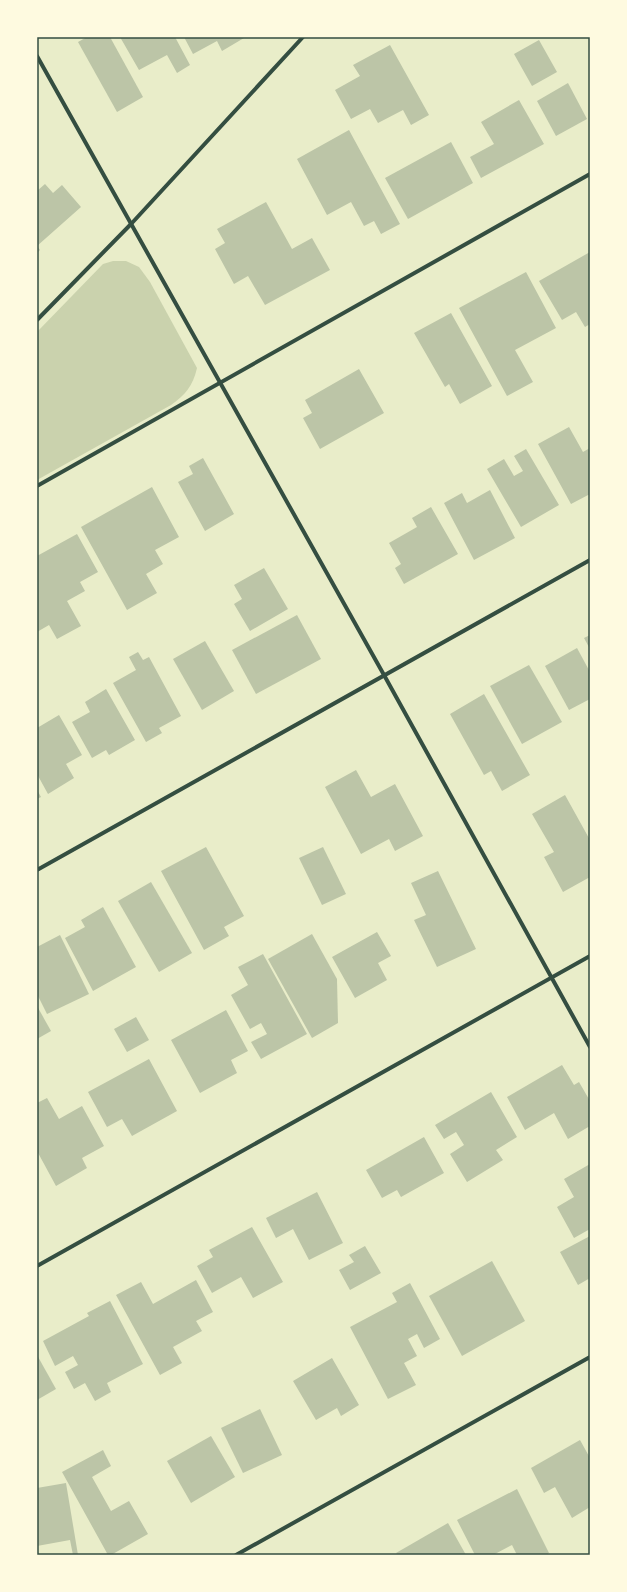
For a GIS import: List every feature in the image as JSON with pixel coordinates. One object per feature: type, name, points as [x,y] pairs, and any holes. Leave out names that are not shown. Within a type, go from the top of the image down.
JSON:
[{"type":"street","points":[[37,320],[132,223],[303,37]]},
{"type":"street","points":[[37,56],[132,223],[590,1047]]},
{"type":"street","points":[[37,486],[590,174]]},
{"type":"street","points":[[37,870],[590,560]]},
{"type":"street","points":[[37,1266],[590,956]]},
{"type":"street","points":[[236,1555],[590,1357]]},
{"type":"green space","points":[[113,261],[126,261],[139,267],[150,282],[197,368],[193,380],[188,390],[171,405],[37,480],[37,332],[103,264]]},
{"type":"building","points":[[87,37],[110,37],[143,97],[117,112],[78,42]]},
{"type":"building","points":[[120,37],[175,37],[190,65],[177,73],[167,55],[139,70]]},
{"type":"building","points":[[184,37],[244,38],[222,51],[217,41],[193,54]]},
{"type":"building","points":[[539,40],[557,72],[532,86],[514,54]]},
{"type":"building","points":[[390,45],[429,115],[411,125],[403,110],[378,123],[370,109],[351,119],[335,90],[360,76],[353,65]]},
{"type":"building","points":[[568,83],[587,119],[556,136],[537,101]]},
{"type":"building","points":[[519,100],[544,144],[481,178],[470,157],[494,144],[481,122]]},
{"type":"building","points":[[349,130],[400,224],[381,234],[374,221],[364,226],[351,202],[327,215],[297,159]]},
{"type":"building","points":[[451,142],[473,183],[408,219],[385,178]]},
{"type":"building","points":[[45,184],[53,193],[62,185],[81,207],[37,246],[37,191]]},
{"type":"building","points":[[266,202],[292,249],[312,238],[330,270],[265,305],[248,276],[234,284],[215,249],[225,243],[217,229]]},
{"type":"building","points":[[37,246],[40,250],[37,253]]},
{"type":"building","points":[[590,252],[590,324],[585,327],[576,312],[562,320],[539,281]]},
{"type":"building","points":[[526,272],[556,328],[515,350],[533,382],[507,396],[459,308]]},
{"type":"building","points":[[451,313],[492,386],[460,404],[449,384],[445,387],[414,333]]},
{"type":"building","points":[[359,369],[384,413],[320,449],[303,418],[312,413],[305,400]]},
{"type":"building","points":[[569,427],[583,452],[590,448],[590,494],[571,504],[538,444]]},
{"type":"building","points":[[526,449],[559,505],[521,527],[487,469],[504,459],[514,476],[523,471],[514,456]]},
{"type":"building","points":[[203,458],[234,514],[205,531],[178,482],[193,474],[189,466]]},
{"type":"building","points":[[152,487],[179,537],[155,550],[163,564],[146,574],[157,593],[127,610],[81,527]]},
{"type":"building","points":[[490,490],[515,538],[474,560],[444,503],[462,493],[467,503]]},
{"type":"building","points":[[431,507],[458,554],[404,584],[395,568],[401,564],[389,543],[417,527],[412,518]]},
{"type":"building","points":[[77,534],[98,572],[80,582],[85,591],[67,601],[81,626],[57,639],[49,625],[37,632],[37,556]]},
{"type":"building","points":[[264,568],[288,609],[250,631],[234,604],[242,599],[234,585]]},
{"type":"building","points":[[297,615],[321,659],[256,694],[232,650]]},
{"type":"building","points":[[590,635],[590,649],[584,638]]},
{"type":"building","points":[[205,641],[234,691],[202,710],[173,659]]},
{"type":"building","points":[[577,648],[590,672],[590,699],[569,710],[545,666]]},
{"type":"building","points":[[138,652],[143,660],[149,657],[181,716],[159,728],[162,733],[146,742],[113,683],[136,670],[129,657]]},
{"type":"building","points":[[529,665],[562,722],[522,744],[490,686]]},
{"type":"building","points":[[106,689],[135,740],[109,755],[106,750],[92,758],[72,722],[90,712],[85,702]]},
{"type":"building","points":[[484,694],[530,775],[502,791],[491,771],[484,775],[450,714]]},
{"type":"building","points":[[59,715],[82,755],[66,764],[74,778],[48,794],[37,774],[37,728]]},
{"type":"building","points":[[356,770],[371,797],[395,784],[423,836],[395,851],[389,839],[361,854],[325,787]]},
{"type":"building","points":[[37,790],[41,797],[37,799]]},
{"type":"building","points":[[565,795],[590,840],[590,877],[563,892],[544,857],[554,852],[532,814]]},
{"type":"building","points":[[206,847],[244,916],[224,927],[229,936],[204,950],[161,871]]},
{"type":"building","points":[[323,847],[346,894],[322,905],[299,858]]},
{"type":"building","points":[[438,871],[476,949],[437,967],[414,920],[426,915],[411,883]]},
{"type":"building","points":[[151,882],[192,953],[159,972],[118,901]]},
{"type":"building","points":[[103,907],[136,967],[93,991],[65,938],[85,927],[81,920]]},
{"type":"building","points":[[377,932],[391,956],[378,963],[387,980],[355,998],[332,957]]},
{"type":"building","points":[[312,934],[337,979],[338,1023],[312,1038],[268,959]]},
{"type":"building","points":[[60,935],[89,994],[47,1014],[37,994],[37,947]]},
{"type":"building","points":[[263,954],[307,1034],[261,1059],[251,1042],[267,1034],[261,1023],[250,1029],[231,995],[248,985],[238,967]]},
{"type":"building","points":[[37,1006],[51,1031],[37,1039]]},
{"type":"building","points":[[226,1010],[248,1051],[231,1060],[237,1073],[200,1093],[171,1040]]},
{"type":"building","points":[[136,1017],[149,1040],[127,1052],[114,1029]]},
{"type":"building","points":[[149,1059],[177,1111],[132,1136],[122,1119],[107,1127],[88,1092]]},
{"type":"building","points":[[562,1065],[574,1085],[579,1082],[590,1101],[590,1126],[568,1139],[554,1113],[525,1130],[507,1097]]},
{"type":"building","points":[[491,1092],[517,1137],[496,1150],[503,1160],[467,1182],[450,1154],[464,1145],[456,1132],[444,1139],[435,1125]]},
{"type":"building","points":[[47,1098],[59,1119],[82,1106],[104,1146],[82,1158],[87,1168],[56,1186],[37,1151],[37,1103]]},
{"type":"building","points":[[424,1137],[444,1173],[401,1197],[397,1190],[382,1198],[366,1170]]},
{"type":"building","points":[[590,1164],[590,1229],[574,1238],[557,1207],[574,1197],[564,1179]]},
{"type":"building","points":[[317,1192],[343,1243],[309,1260],[293,1229],[276,1238],[266,1218]]},
{"type":"building","points":[[252,1227],[283,1282],[253,1298],[241,1277],[212,1293],[197,1266],[213,1257],[209,1250]]},
{"type":"building","points":[[590,1236],[590,1278],[578,1285],[560,1252]]},
{"type":"building","points":[[365,1246],[381,1273],[350,1290],[339,1270],[354,1262],[349,1255]]},
{"type":"building","points":[[492,1261],[525,1321],[462,1356],[429,1296]]},
{"type":"building","points":[[196,1280],[213,1312],[196,1321],[202,1331],[173,1347],[182,1363],[160,1375],[116,1295],[141,1282],[153,1304]]},
{"type":"building","points":[[410,1283],[440,1339],[424,1348],[417,1334],[408,1339],[417,1356],[404,1363],[416,1385],[388,1399],[350,1327],[397,1302],[392,1293]]},
{"type":"building","points":[[110,1301],[143,1364],[107,1383],[111,1392],[95,1401],[85,1383],[74,1389],[65,1372],[78,1365],[73,1356],[55,1366],[43,1341],[89,1316],[87,1313]]},
{"type":"building","points":[[37,1355],[56,1389],[37,1400]]},
{"type":"building","points":[[332,1358],[359,1405],[341,1416],[337,1408],[316,1420],[293,1381]]},
{"type":"building","points":[[260,1409],[282,1455],[243,1473],[221,1428]]},
{"type":"building","points":[[211,1436],[235,1477],[191,1503],[167,1461]]},
{"type":"building","points":[[580,1440],[590,1458],[590,1507],[572,1518],[555,1487],[544,1493],[531,1468]]},
{"type":"building","points":[[103,1450],[111,1466],[92,1477],[111,1511],[129,1501],[148,1534],[111,1555],[108,1555],[62,1472]]},
{"type":"building","points":[[66,1483],[78,1555],[73,1555],[70,1540],[37,1546],[37,1488]]},
{"type":"building","points":[[517,1489],[549,1553],[546,1555],[517,1555],[512,1545],[493,1555],[475,1555],[457,1520]]},
{"type":"building","points":[[448,1523],[466,1555],[398,1555],[396,1553]]}]
